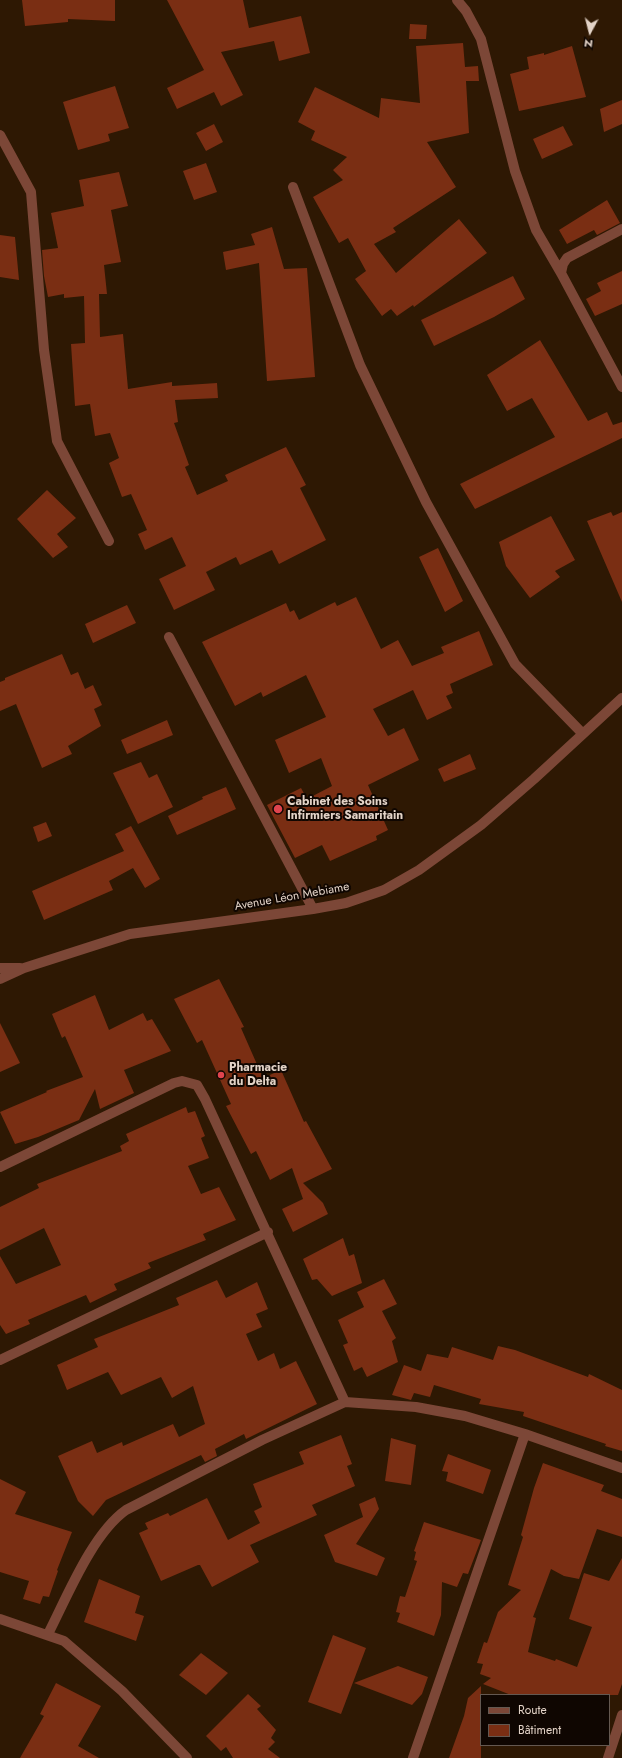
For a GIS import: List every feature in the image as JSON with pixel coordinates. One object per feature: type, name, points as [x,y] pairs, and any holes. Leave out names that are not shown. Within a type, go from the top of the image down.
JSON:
[{"type":"street","points":[[457,0],[466,12],[480,40],[515,172],[536,230],[561,273],[622,387]]},
{"type":"street","points":[[0,135],[31,192],[44,350],[57,441],[109,541]]},
{"type":"street","points":[[293,187],[360,365],[426,502],[515,664],[583,734]]},
{"type":"street","points":[[561,273],[563,264],[567,258],[622,228]]},
{"type":"street","points":[[169,637],[313,909]]},
{"type":"street","name":"Avenue Léon Mebiame","points":[[0,979],[24,968],[130,934],[313,909],[346,903],[384,890],[419,870],[481,824],[534,780],[622,698]]},
{"type":"street","points":[[0,968],[24,968]]},
{"type":"street","points":[[0,1167],[174,1083],[182,1081],[197,1085],[206,1099],[345,1402]]},
{"type":"street","points":[[0,1360],[268,1232]]},
{"type":"street","points":[[48,1634],[100,1537],[114,1519],[126,1510],[262,1440],[345,1402],[416,1407],[451,1413],[525,1434],[622,1468]]},
{"type":"street","points":[[413,1758],[525,1434]]},
{"type":"street","points":[[0,1619],[48,1634],[64,1641],[95,1666],[122,1691],[187,1758]]},
{"type":"street","points":[[608,1758],[622,1715]]},
{"type":"building","points":[[22,0],[115,0],[115,21],[68,19],[68,22],[25,26]]},
{"type":"building","points":[[167,0],[243,0],[249,28],[301,16],[310,53],[279,61],[274,41],[221,52],[243,95],[221,106],[214,92],[177,109],[167,88],[204,70]]},
{"type":"building","points":[[410,24],[427,25],[426,39],[409,39]]},
{"type":"building","points":[[463,43],[465,67],[478,66],[479,81],[466,81],[469,133],[427,142],[456,187],[393,228],[396,232],[374,244],[396,273],[459,219],[487,253],[414,307],[413,305],[397,316],[391,309],[382,316],[355,279],[366,271],[348,238],[339,243],[313,197],[343,180],[333,170],[347,157],[311,140],[315,131],[298,122],[315,87],[379,118],[381,98],[420,103],[416,46]]},
{"type":"building","points":[[572,46],[586,97],[519,111],[510,74],[529,69],[527,57],[544,53],[544,55]]},
{"type":"building","points":[[115,86],[129,128],[108,134],[110,141],[78,150],[63,102]]},
{"type":"building","points":[[622,100],[622,124],[604,132],[600,109]]},
{"type":"building","points":[[214,124],[223,142],[206,151],[196,133]]},
{"type":"building","points":[[563,126],[573,145],[542,159],[533,139]]},
{"type":"building","points":[[206,163],[217,192],[194,200],[183,171]]},
{"type":"building","points":[[119,172],[128,206],[111,210],[121,262],[104,265],[107,294],[99,294],[100,337],[123,334],[128,389],[172,382],[172,386],[217,383],[218,398],[175,400],[178,422],[174,423],[189,465],[185,467],[197,495],[228,481],[225,475],[286,447],[306,485],[300,488],[326,540],[279,564],[272,550],[240,565],[236,557],[206,572],[215,590],[174,610],[159,579],[186,566],[172,537],[145,550],[138,534],[147,530],[131,494],[122,497],[109,463],[119,458],[110,433],[95,436],[90,404],[75,406],[71,344],[85,343],[84,296],[64,298],[64,294],[48,297],[44,276],[42,250],[58,248],[51,213],[84,206],[79,180]]},
{"type":"building","points":[[607,200],[620,223],[597,235],[594,230],[567,244],[559,230]]},
{"type":"building","points":[[272,227],[284,269],[307,268],[315,377],[267,381],[259,263],[226,270],[223,252],[255,245],[251,234]]},
{"type":"building","points":[[0,235],[15,237],[19,280],[0,277]]},
{"type":"building","points":[[622,271],[622,304],[595,316],[586,299],[601,291],[597,283]]},
{"type":"building","points":[[513,276],[525,299],[494,317],[434,346],[421,320]]},
{"type":"building","points":[[540,340],[588,421],[607,412],[613,425],[622,422],[622,438],[475,509],[460,484],[555,437],[532,398],[507,411],[487,375]]},
{"type":"building","points":[[47,490],[76,518],[57,534],[68,547],[53,558],[17,519]]},
{"type":"building","points":[[611,512],[613,516],[622,512],[622,602],[587,521]]},
{"type":"building","points":[[551,516],[575,560],[555,571],[560,577],[530,598],[506,566],[499,542]]},
{"type":"building","points":[[438,548],[463,601],[445,612],[419,557]]},
{"type":"building","points":[[356,597],[381,649],[398,640],[412,666],[444,653],[441,647],[479,631],[493,665],[450,684],[453,693],[446,696],[452,708],[427,720],[413,690],[373,709],[388,736],[404,728],[419,760],[368,785],[388,830],[376,836],[377,840],[330,861],[322,845],[295,858],[267,805],[301,788],[307,799],[332,786],[321,758],[289,773],[275,740],[326,717],[306,675],[263,697],[261,692],[235,706],[202,642],[286,603],[290,612],[294,610],[299,620],[335,602],[337,606]]},
{"type":"building","points":[[127,605],[136,623],[93,643],[85,624]]},
{"type":"building","points":[[62,654],[71,675],[78,672],[85,689],[93,685],[102,705],[94,709],[101,726],[68,746],[72,754],[42,768],[16,704],[0,711],[0,682],[5,680],[5,678]]},
{"type":"building","points":[[167,720],[173,735],[127,754],[121,740]]},
{"type":"building","points":[[470,754],[476,769],[444,782],[438,769]]},
{"type":"building","points":[[141,762],[149,778],[157,774],[173,807],[138,824],[113,773]]},
{"type":"building","points":[[226,787],[236,809],[177,835],[168,816],[203,799],[202,797]]},
{"type":"building","points":[[46,822],[52,836],[38,842],[33,827]]},
{"type":"building","points":[[131,826],[160,879],[145,888],[133,868],[109,881],[113,890],[44,920],[32,891],[124,851],[115,834]]},
{"type":"building","points":[[219,979],[244,1027],[241,1028],[263,1078],[281,1070],[304,1122],[306,1121],[332,1169],[303,1183],[323,1203],[328,1214],[293,1232],[282,1209],[303,1199],[292,1168],[270,1180],[256,1151],[251,1154],[226,1106],[231,1104],[202,1040],[197,1043],[174,999]]},
{"type":"building","points":[[95,995],[109,1030],[143,1013],[147,1021],[152,1019],[171,1051],[124,1070],[134,1093],[100,1109],[95,1089],[79,1120],[38,1137],[15,1144],[0,1112],[47,1092],[46,1091],[83,1077],[65,1036],[62,1038],[52,1014]]},
{"type":"building","points":[[0,1023],[20,1063],[0,1072]]},
{"type":"building","points":[[186,1107],[188,1113],[195,1111],[205,1136],[201,1138],[209,1158],[188,1166],[201,1194],[219,1187],[236,1220],[203,1234],[206,1240],[148,1263],[151,1268],[114,1284],[117,1290],[90,1303],[86,1295],[28,1320],[30,1324],[6,1334],[0,1325],[0,1256],[16,1284],[61,1265],[44,1228],[0,1250],[0,1207],[39,1188],[37,1184],[122,1151],[120,1146],[129,1141],[126,1134]]},
{"type":"building","points":[[343,1238],[349,1256],[354,1254],[362,1283],[332,1296],[317,1279],[312,1280],[303,1259]]},
{"type":"building","points":[[384,1279],[397,1304],[382,1311],[396,1338],[392,1341],[398,1362],[367,1377],[362,1367],[354,1371],[343,1345],[348,1343],[338,1320],[364,1307],[357,1292]]},
{"type":"building","points":[[217,1280],[226,1298],[257,1282],[268,1309],[256,1314],[262,1327],[246,1334],[258,1361],[274,1353],[280,1369],[296,1361],[317,1404],[246,1439],[244,1434],[215,1449],[217,1456],[205,1462],[201,1455],[106,1500],[93,1516],[78,1501],[58,1456],[92,1441],[97,1453],[122,1442],[123,1446],[173,1424],[179,1437],[205,1424],[193,1386],[172,1398],[161,1377],[121,1395],[108,1372],[67,1390],[57,1365],[98,1347],[94,1339],[179,1305],[176,1298]]},
{"type":"building","points":[[498,1346],[515,1350],[588,1377],[589,1374],[622,1390],[622,1451],[605,1446],[606,1444],[523,1416],[524,1412],[479,1404],[481,1399],[434,1385],[430,1397],[414,1393],[411,1400],[392,1395],[404,1365],[421,1371],[427,1354],[448,1358],[452,1347],[493,1360]]},
{"type":"building","points":[[341,1435],[352,1464],[347,1466],[355,1486],[312,1505],[317,1515],[250,1545],[259,1562],[212,1587],[200,1565],[161,1581],[139,1533],[148,1529],[145,1523],[168,1513],[170,1516],[207,1498],[228,1540],[260,1523],[254,1511],[262,1507],[253,1484],[304,1464],[299,1452]]},
{"type":"building","points":[[391,1438],[416,1445],[411,1485],[385,1481]]},
{"type":"building","points":[[448,1454],[491,1470],[483,1494],[446,1481],[448,1472],[442,1471]]},
{"type":"building","points":[[543,1463],[604,1485],[601,1491],[622,1499],[622,1537],[597,1529],[579,1579],[564,1576],[551,1569],[533,1617],[536,1618],[528,1652],[555,1661],[556,1659],[577,1667],[592,1627],[569,1619],[584,1573],[609,1581],[622,1558],[622,1684],[618,1695],[508,1694],[483,1684],[491,1678],[480,1674],[483,1664],[477,1663],[484,1642],[487,1643],[498,1612],[521,1590],[508,1585],[523,1537],[521,1535],[534,1488]]},
{"type":"building","points":[[0,1479],[26,1492],[15,1514],[72,1532],[57,1570],[58,1571],[49,1597],[43,1596],[40,1604],[23,1599],[29,1581],[0,1572]]},
{"type":"building","points":[[375,1497],[379,1509],[356,1544],[385,1558],[377,1576],[335,1562],[324,1535],[363,1517],[359,1504]]},
{"type":"building","points":[[424,1522],[481,1540],[468,1574],[463,1573],[457,1587],[442,1582],[441,1615],[434,1636],[397,1622],[400,1613],[396,1612],[400,1596],[405,1597],[417,1561],[414,1560],[416,1552],[414,1551]]},
{"type":"building","points":[[99,1579],[140,1596],[135,1613],[144,1616],[136,1641],[84,1622]]},
{"type":"building","points":[[333,1635],[366,1648],[341,1714],[308,1702]]},
{"type":"building","points":[[201,1653],[228,1673],[206,1695],[179,1675]]},
{"type":"building","points":[[398,1666],[428,1677],[422,1694],[412,1705],[354,1683]]},
{"type":"building","points":[[56,1683],[101,1706],[78,1746],[99,1758],[20,1758],[44,1716],[40,1714]]},
{"type":"building","points":[[481,1686],[481,1758],[449,1758],[464,1716],[468,1698]]},
{"type":"building","points":[[248,1694],[261,1706],[257,1709],[276,1730],[271,1738],[275,1742],[268,1749],[280,1758],[233,1758],[226,1747],[221,1751],[206,1736]]},
{"type":"place","name":"Cabinet des Soins Infirmiers Samaritain","points":[[278,809]]},
{"type":"place","name":"Pharmacie du Delta","points":[[221,1075]]}]
